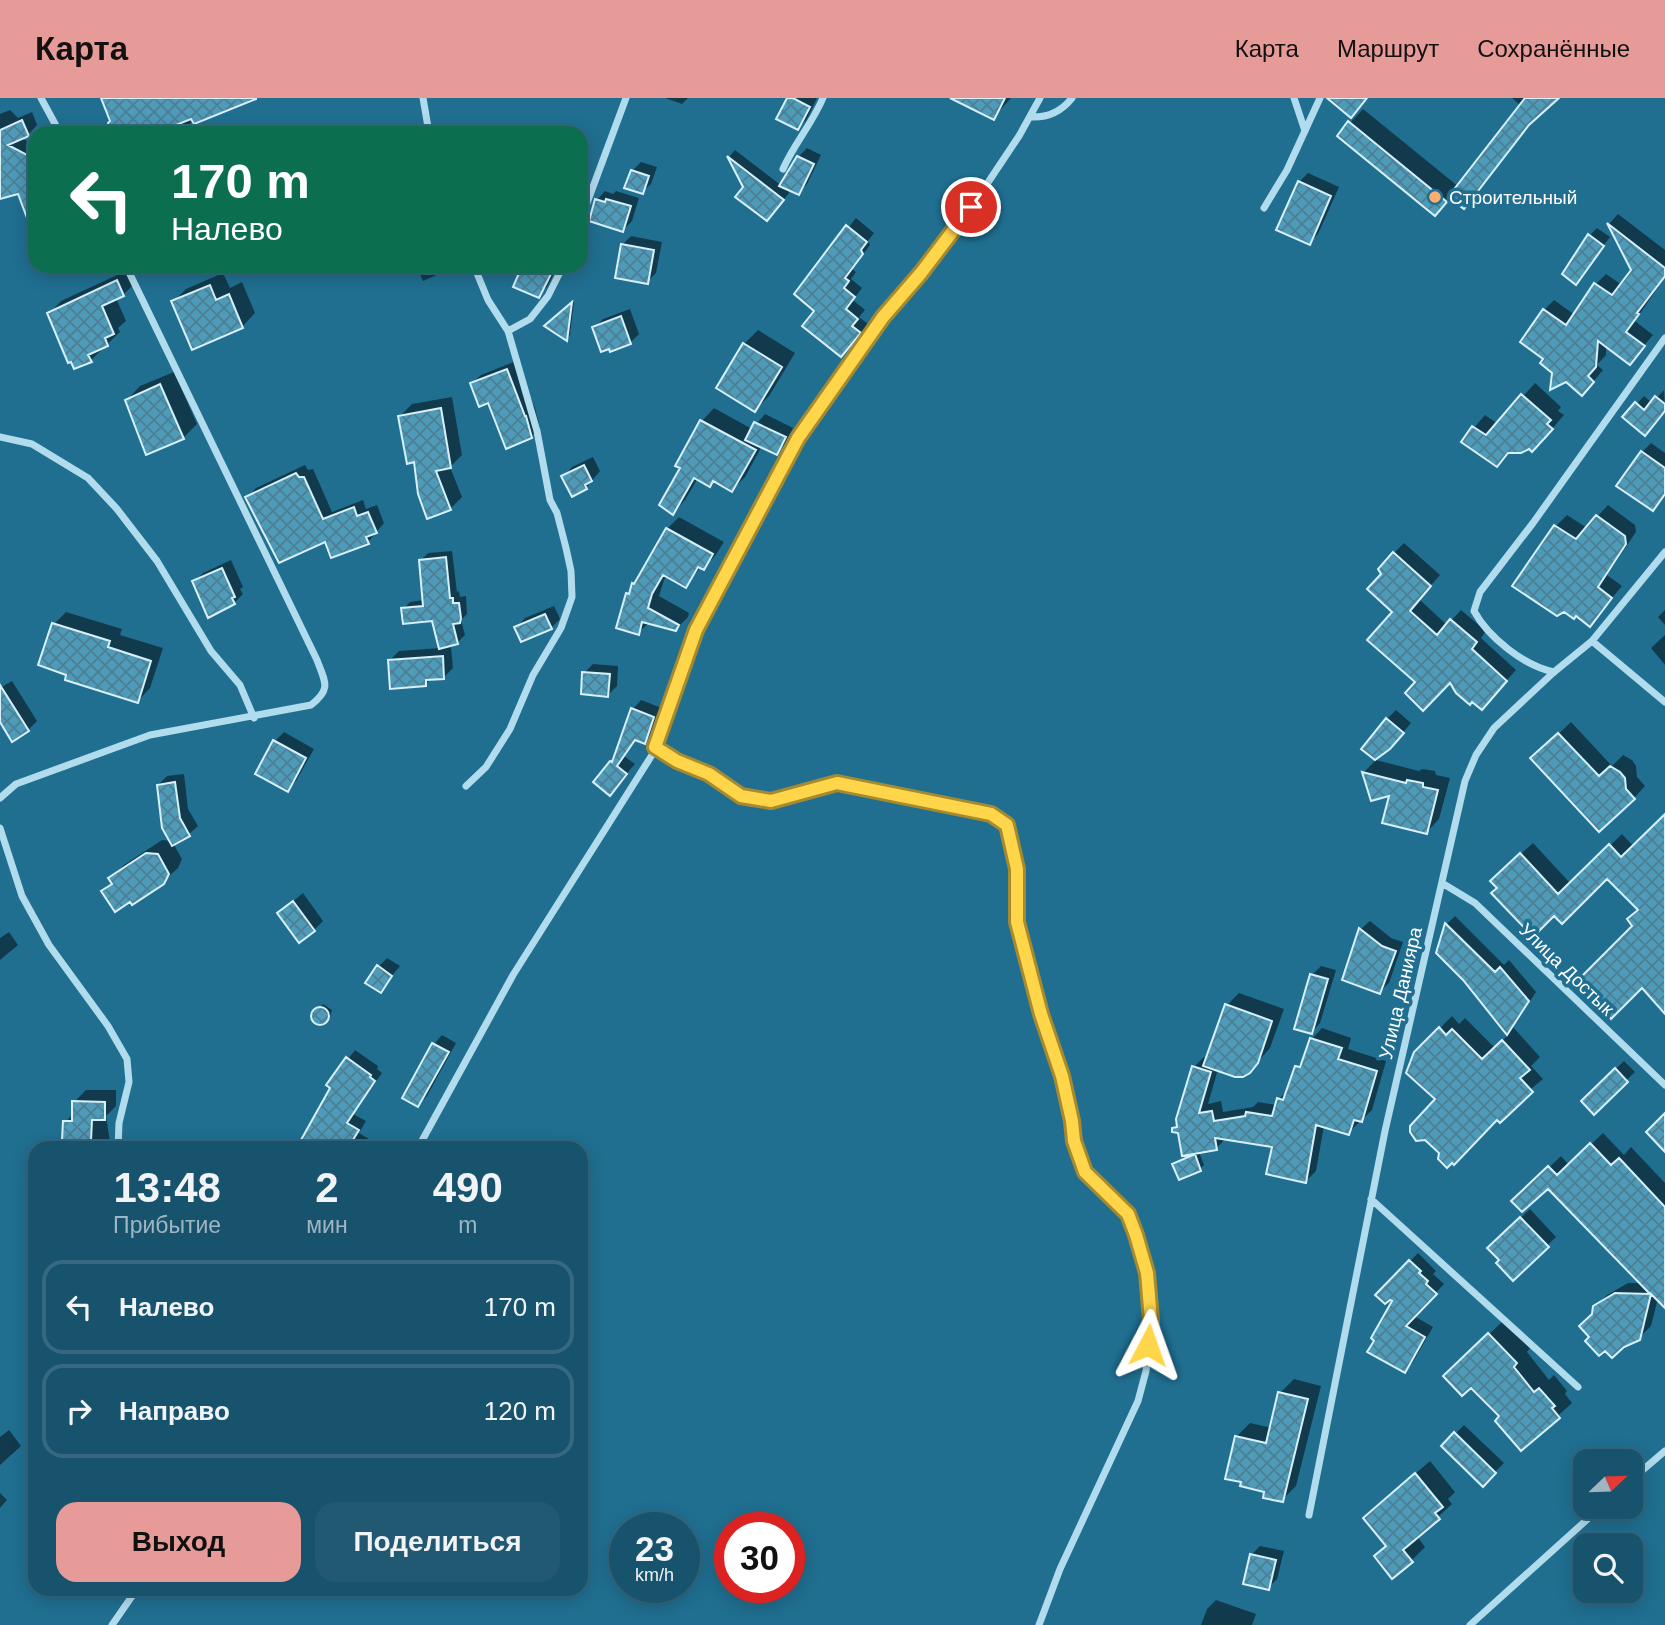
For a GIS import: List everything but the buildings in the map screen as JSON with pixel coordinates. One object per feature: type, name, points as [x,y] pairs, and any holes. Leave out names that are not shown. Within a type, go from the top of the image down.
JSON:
[{"type":"street","points":[[41,98],[56,126]]},
{"type":"street","points":[[423,98],[428,126]]},
{"type":"street","points":[[588,200],[626,98]]},
{"type":"street","points":[[783,169],[794,145],[806,130],[823,98]]},
{"type":"street","points":[[422,1141],[513,975],[655,747],[696,630],[798,438],[883,317],[959,226],[1040,98]]},
{"type":"street","points":[[1030,117],[1044,118],[1064,108],[1072,98]]},
{"type":"street","points":[[1294,98],[1305,132]]},
{"type":"street","points":[[1264,208],[1287,170],[1320,98]]},
{"type":"street","points":[[0,798],[16,784],[150,735],[254,718],[312,705],[323,695],[326,684],[198,411],[129,273]]},
{"type":"street","points":[[466,786],[486,767],[510,729],[533,675],[561,628],[572,597],[571,571],[566,548],[550,500],[537,431],[508,331],[488,300],[477,273]]},
{"type":"street","points":[[508,331],[530,320],[548,296],[560,273]]},
{"type":"street","points":[[1554,672],[1543,670],[1495,639],[1474,611],[1480,592],[1533,523],[1665,338]]},
{"type":"street","points":[[0,437],[32,444],[88,478],[117,509],[157,561],[211,651],[240,685],[254,718]]},
{"type":"street","name":"Улица Данияра","points":[[1309,1515],[1371,1199],[1465,781],[1476,755],[1494,728],[1592,641],[1665,552]]},
{"type":"street","points":[[1592,641],[1665,702]]},
{"type":"street","points":[[655,747],[677,761],[709,774],[741,796],[771,801],[837,783],[991,814],[1007,825],[1016,854],[1017,922],[1041,1014],[1063,1082],[1074,1141],[1085,1172],[1128,1214],[1147,1273],[1151,1320],[1146,1371],[1138,1401],[1060,1569],[1039,1625]]},
{"type":"street","points":[[0,828],[22,897],[127,1059],[129,1082],[119,1123],[118,1141]]},
{"type":"street","name":"Улица Достык","points":[[1442,883],[1475,902],[1665,1085]]},
{"type":"street","points":[[1371,1199],[1578,1387]]},
{"type":"street","points":[[1643,1470],[1665,1451]]},
{"type":"street","points":[[1470,1625],[1588,1519]]},
{"type":"street","points":[[112,1625],[131,1596]]},
{"type":"place","name":"Строительный","points":[[1435,197]]},
{"type":"route","points":[[971,207],[959,226],[883,317],[798,438],[696,630],[655,747],[677,761],[709,774],[741,796],[771,801],[837,783],[991,814],[1007,825],[1016,854],[1017,922],[1041,1014],[1058,1060],[1074,1141],[1085,1172],[1109,1199],[1128,1214],[1136,1235],[1147,1273],[1151,1320],[1148,1345]]}]
